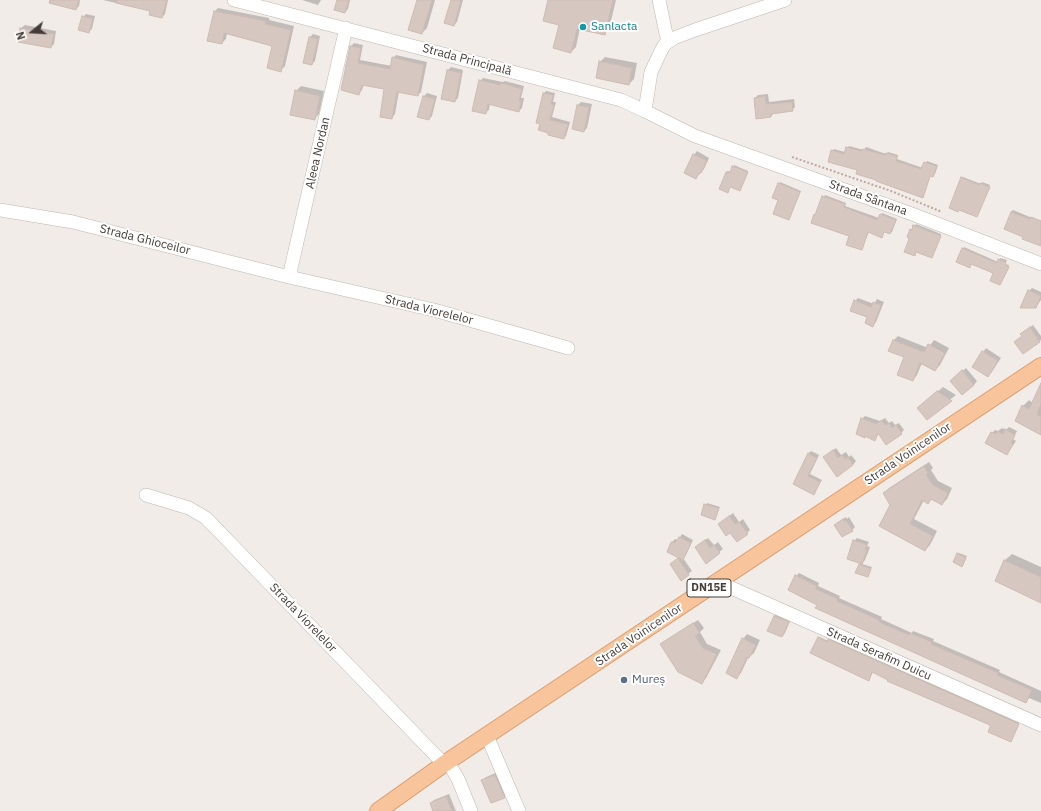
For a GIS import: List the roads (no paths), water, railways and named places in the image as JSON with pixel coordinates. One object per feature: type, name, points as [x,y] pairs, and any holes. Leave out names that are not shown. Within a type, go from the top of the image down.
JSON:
[{"type":"main road","name":"Strada Voinicenilor","points":[[378,811],[446,763],[1041,366]]},
{"type":"street","name":"Strada Principală","points":[[235,0],[621,100],[695,136]]},
{"type":"street","points":[[659,0],[666,34],[669,41]]},
{"type":"street","points":[[645,111],[651,72],[661,51],[669,41],[695,30],[785,0]]},
{"type":"street","name":"Aleea Nordan","points":[[289,277],[346,28]]},
{"type":"street","name":"Strada Sântana","points":[[695,136],[912,214],[1041,264]]},
{"type":"street","name":"Strada Ghioceilor","points":[[0,210],[73,222],[289,277]]},
{"type":"street","name":"Strada Viorelelor","points":[[289,277],[434,310],[568,348]]},
{"type":"street","name":"Strada Viorelelor","points":[[146,495],[189,508],[206,518],[446,763],[458,779],[471,811]]},
{"type":"street","name":"Strada Serafim Duicu","points":[[718,582],[1041,725]]},
{"type":"street","points":[[487,736],[519,811]]},
{"type":"place","name":"Sanlacta","points":[[583,27]]},
{"type":"place","name":"Mureș","points":[[624,680]]}]
